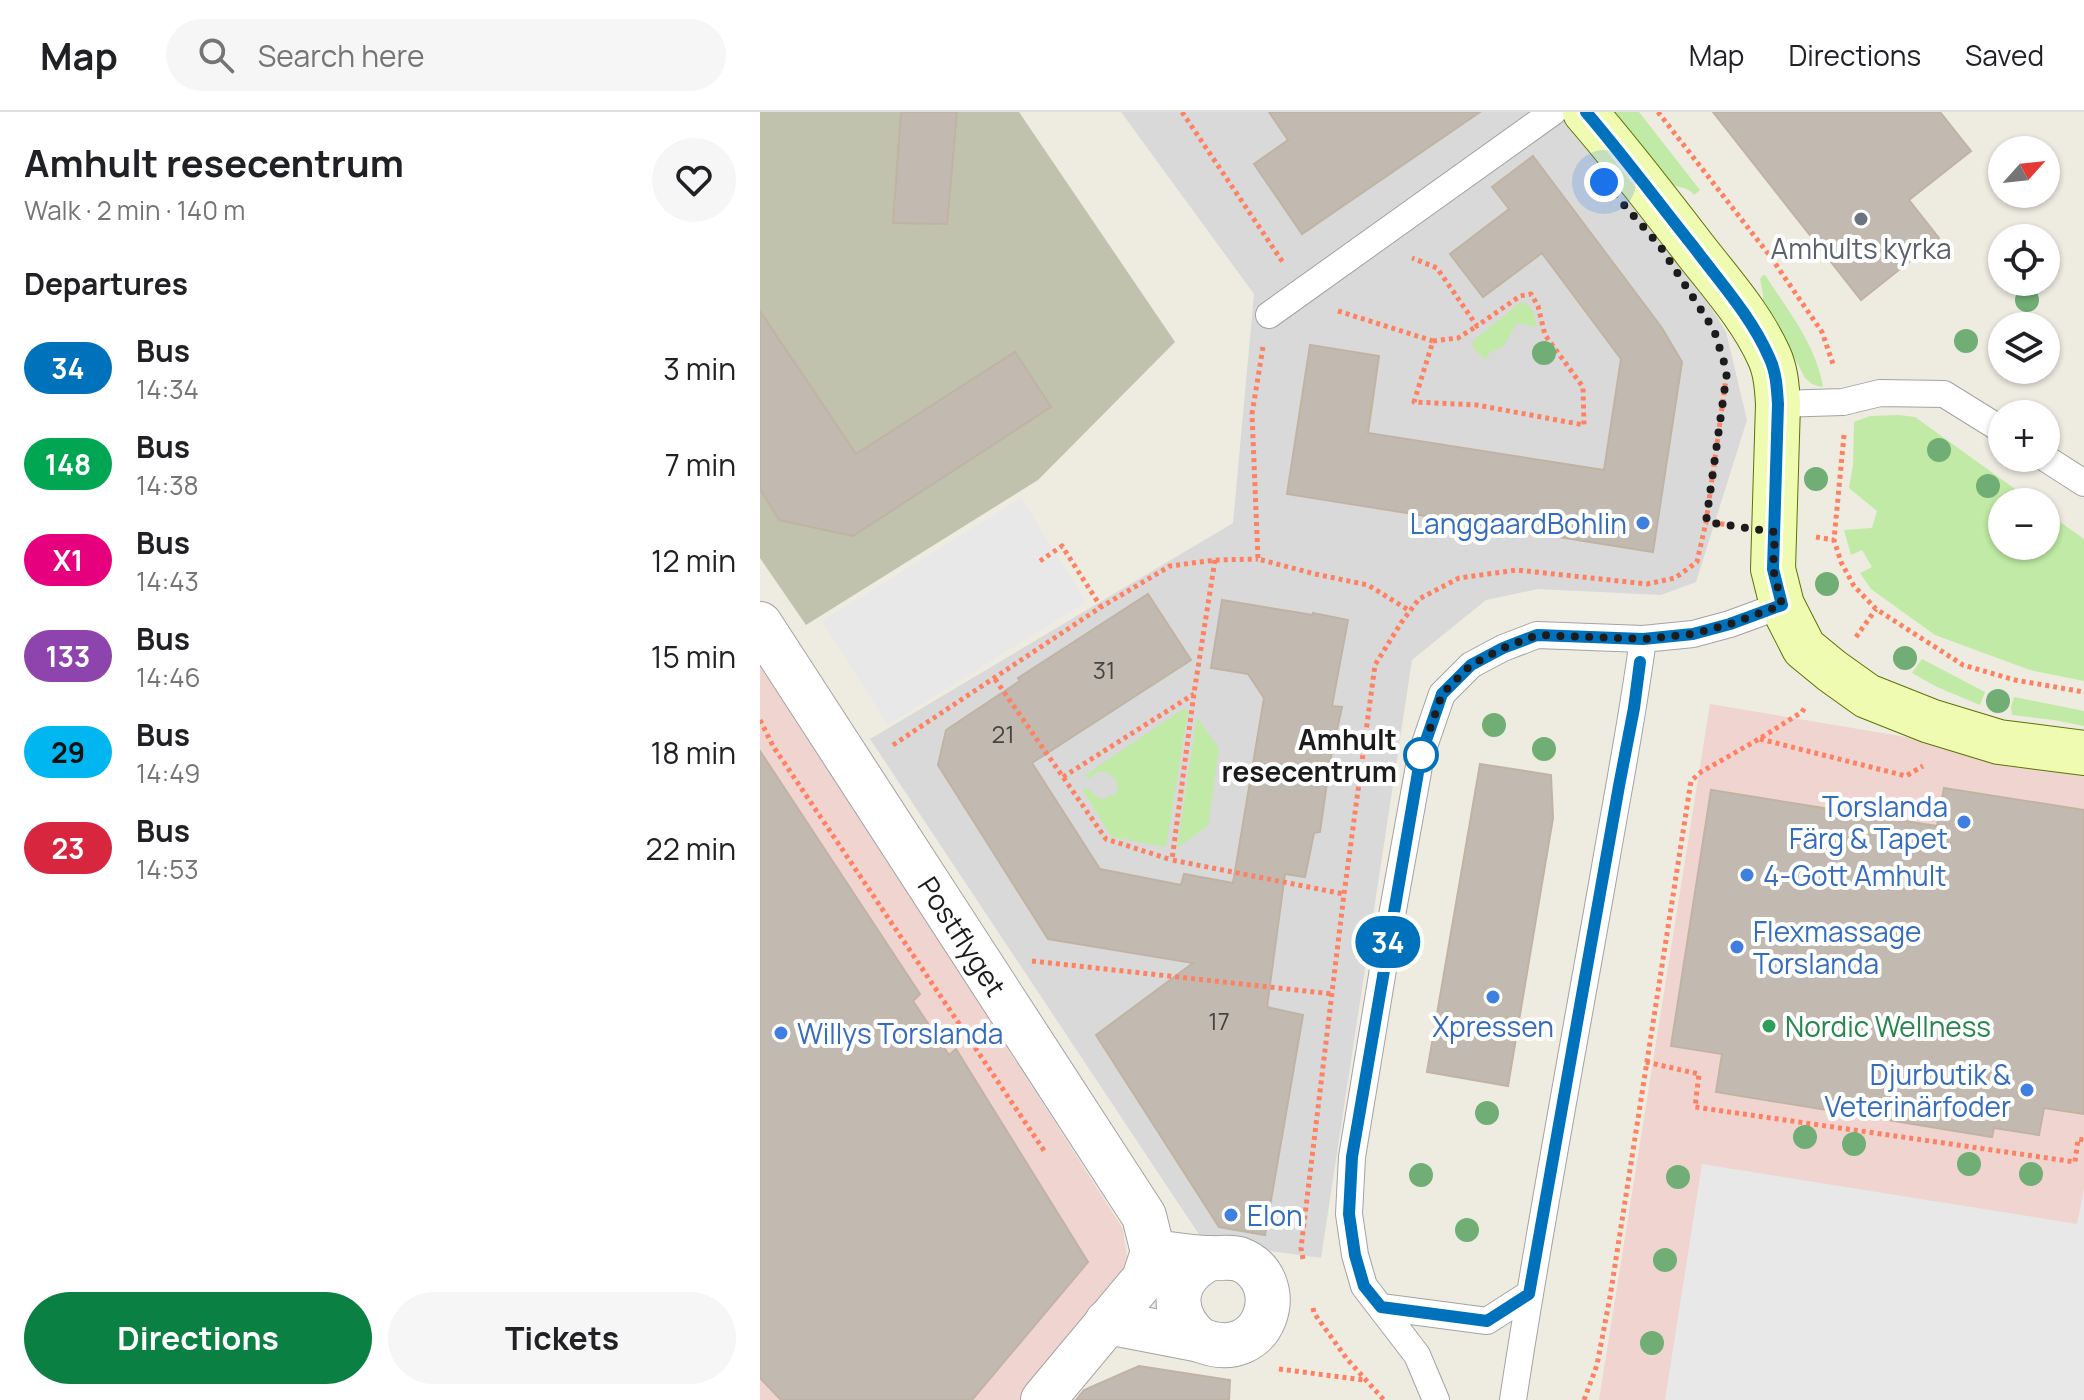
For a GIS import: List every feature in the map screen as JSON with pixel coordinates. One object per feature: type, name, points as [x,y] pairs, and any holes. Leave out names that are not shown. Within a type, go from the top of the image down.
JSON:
[{"type":"street","points":[[1585,112],[1721,282],[1770,358],[1777,384],[1778,404],[1773,569],[1782,605],[1804,648],[1867,696],[1930,721],[1999,742],[2084,753]]},
{"type":"street","name":"Postflyget","points":[[760,624],[1144,1216],[1153,1252]]},
{"type":"street","points":[[1043,1400],[1107,1322],[1144,1279],[1153,1252],[1240,1260],[1253,1267],[1267,1293],[1263,1322],[1254,1334],[1229,1346],[1214,1346],[1200,1340],[1107,1322]]},
{"type":"street","points":[[1200,1340],[1189,1331],[1181,1318],[1178,1303],[1186,1276],[1210,1258]]},
{"type":"lane","points":[[1269,315],[1553,112]]},
{"type":"lane","points":[[1778,404],[1843,402],[1880,393],[1944,394],[1988,421]]},
{"type":"lane","points":[[2060,468],[2084,483]]},
{"type":"lane","points":[[1436,1400],[1417,1355],[1364,1286],[1355,1255],[1349,1214],[1352,1157],[1421,755],[1442,694],[1471,665],[1537,635],[1643,639],[1693,634],[1782,605]]},
{"type":"lane","points":[[1513,1400],[1529,1294],[1634,708],[1643,639]]},
{"type":"lane","points":[[1381,1307],[1487,1321],[1529,1294]]},
{"type":"path","points":[[1182,112],[1302,291],[1335,310],[1433,341],[1458,338],[1520,296],[1531,294],[1538,306],[1545,335],[1583,387],[1584,425],[1477,405],[1414,402],[1433,341]]},
{"type":"path","points":[[1658,112],[1770,256],[1822,332],[1839,380],[1846,413],[1834,540],[1854,586],[1876,609],[1963,665],[2015,680],[2084,692]]},
{"type":"path","points":[[1371,241],[1437,268],[1477,326]]},
{"type":"path","points":[[1258,559],[1252,414],[1269,315]]},
{"type":"path","points":[[1459,578],[1517,570],[1647,584],[1675,578],[1697,562],[1706,522],[1727,372]]},
{"type":"path","points":[[1706,522],[1834,540]]},
{"type":"path","points":[[1040,561],[1062,546],[1101,607]]},
{"type":"path","points":[[892,746],[1101,607],[1170,566],[1215,560],[1258,559],[1368,585],[1410,611]]},
{"type":"path","points":[[1172,860],[1215,560]]},
{"type":"path","points":[[1584,1400],[1597,1365],[1610,1297],[1691,781],[1802,712],[1876,609]]},
{"type":"path","points":[[995,679],[1106,839],[1172,860],[1344,894]]},
{"type":"path","points":[[1063,777],[1194,693]]},
{"type":"path","points":[[760,720],[773,746],[1048,1157]]},
{"type":"path","points":[[1040,974],[1031,961],[1333,994]]},
{"type":"path","points":[[1646,1062],[1699,1074],[1695,1107],[2075,1162],[2078,1139],[2084,1140]]},
{"type":"path","points":[[1286,1247],[1301,1248]]},
{"type":"path","points":[[1299,1372],[1366,1380]]},
{"type":"shaded area","points":[[760,112],[1019,112],[1175,342],[1038,480],[806,625],[760,558]]},
{"type":"shaded area","points":[[1121,112],[1566,112],[1659,222],[1726,332],[1747,420],[1696,582],[1661,595],[1538,589],[1486,600],[1412,660],[1321,1258],[1204,1242],[870,739],[1233,523],[1254,294]]},
{"type":"shaded area","points":[[1021,498],[1086,602],[888,725],[822,621]]},
{"type":"shaded area","points":[[760,661],[1123,1229],[1129,1271],[1020,1400],[760,1400]]},
{"type":"shaded area","points":[[1710,704],[2084,767],[2084,1400],[1599,1400]]},
{"type":"shaded area","points":[[1702,1164],[2077,1224],[2084,1188],[2084,1400],[1665,1400]]},
{"type":"green space","points":[[1615,112],[1639,112],[1700,190],[1694,195],[1668,182]]},
{"type":"green space","points":[[1763,275],[1800,328],[1814,356],[1823,386],[1812,384],[1805,378],[1788,345],[1763,308],[1760,279]]},
{"type":"green space","points":[[1521,302],[1531,308],[1537,327],[1517,323],[1503,347],[1490,352],[1486,360],[1474,349],[1472,342]]},
{"type":"green space","points":[[1870,416],[1915,417],[2014,488],[1988,488],[1988,560],[2060,560],[2060,522],[2084,539],[2084,681],[2030,670],[1935,635],[1871,589],[1860,573],[1872,567],[1862,550],[1851,555],[1844,530],[1872,528],[1877,511],[1849,488],[1854,422]]},
{"type":"green space","points":[[1922,659],[1985,692],[1980,705],[1912,673]]},
{"type":"green space","points":[[2014,697],[2084,711],[2084,726],[2012,715]]},
{"type":"green space","points":[[1183,709],[1188,711],[1166,847],[1112,837],[1083,791],[1084,787],[1104,799],[1116,793],[1116,781],[1106,772],[1097,772],[1091,778],[1084,776]]},
{"type":"green space","points":[[1197,717],[1219,748],[1208,826],[1177,848]]},
{"type":"building","points":[[901,112],[957,112],[947,224],[893,223]]},
{"type":"building","points":[[1269,112],[1480,112],[1302,234],[1254,164],[1288,140]]},
{"type":"building","name":"Amhults kyrka","points":[[1713,112],[1940,112],[1971,151],[1909,200],[1939,238],[1861,300]]},
{"type":"building","points":[[1533,156],[1662,328],[1682,362],[1653,552],[1287,494],[1310,345],[1379,356],[1368,433],[1604,470],[1621,359],[1542,253],[1483,297],[1450,254],[1509,209],[1492,187]]},
{"type":"building","points":[[760,311],[856,454],[1015,352],[1051,407],[853,536],[779,520],[760,489]]},
{"type":"building","points":[[1148,594],[1191,660],[1032,763],[1100,869],[1181,885],[1184,874],[1233,883],[1264,698],[1248,674],[1211,668],[1222,600],[1348,620],[1332,706],[1342,707],[1320,832],[1314,833],[1305,877],[1285,874],[1267,1007],[1303,1015],[1265,1235],[1219,1227],[1096,1035],[1193,963],[1048,939],[938,765],[946,730],[1020,681],[1018,678]]},
{"type":"building","points":[[760,751],[920,994],[913,1001],[949,1055],[956,1049],[1088,1262],[972,1400],[781,1400],[760,1378]]},
{"type":"building","name":"Amhult resecentrum","points":[[1480,764],[1551,775],[1553,818],[1508,1086],[1427,1072]]},
{"type":"building","points":[[1944,788],[2084,810],[2084,1114],[2044,1108],[2039,1135],[1994,1128],[1992,1137],[1716,1092],[1722,1054],[1671,1046],[1711,790],[1937,826]]},
{"type":"building","points":[[1139,1366],[1230,1380],[1229,1400],[1076,1400],[1084,1390]]},
{"type":"bus line","name":"34","points":[[1586,112],[1730,295],[1770,358],[1777,384],[1778,404],[1773,569],[1782,605],[1693,634],[1643,639],[1537,635],[1471,665],[1442,694],[1421,755],[1352,1157],[1349,1214],[1355,1255],[1364,1286],[1381,1307],[1487,1321],[1529,1294],[1640,662]]},
{"type":"place","name":"Amhults kyrka","points":[[1861,219]]},
{"type":"place","name":"LanggaardBohlin","points":[[1643,523]]},
{"type":"place","name":"Amhult resecentrum","points":[[1421,755]]},
{"type":"place","name":"Torslanda Färg & Tapet","points":[[1964,822]]},
{"type":"place","name":"4-Gott Amhult","points":[[1747,875]]},
{"type":"place","name":"Flexmassage Torslanda","points":[[1737,947]]},
{"type":"place","name":"Xpressen","points":[[1493,997]]},
{"type":"place","name":"Nordic Wellness","points":[[1769,1026]]},
{"type":"place","name":"Willys Torslanda","points":[[781,1033]]},
{"type":"place","name":"Djurbutik & Veterinärfoder","points":[[2027,1090]]},
{"type":"place","name":"Elon","points":[[1231,1215]]},
{"type":"route","points":[[1421,755],[1442,694],[1471,665],[1503,648],[1537,635],[1643,639],[1693,634],[1782,605],[1773,569],[1775,532],[1706,522],[1727,372],[1714,330],[1660,246],[1604,182]]}]
